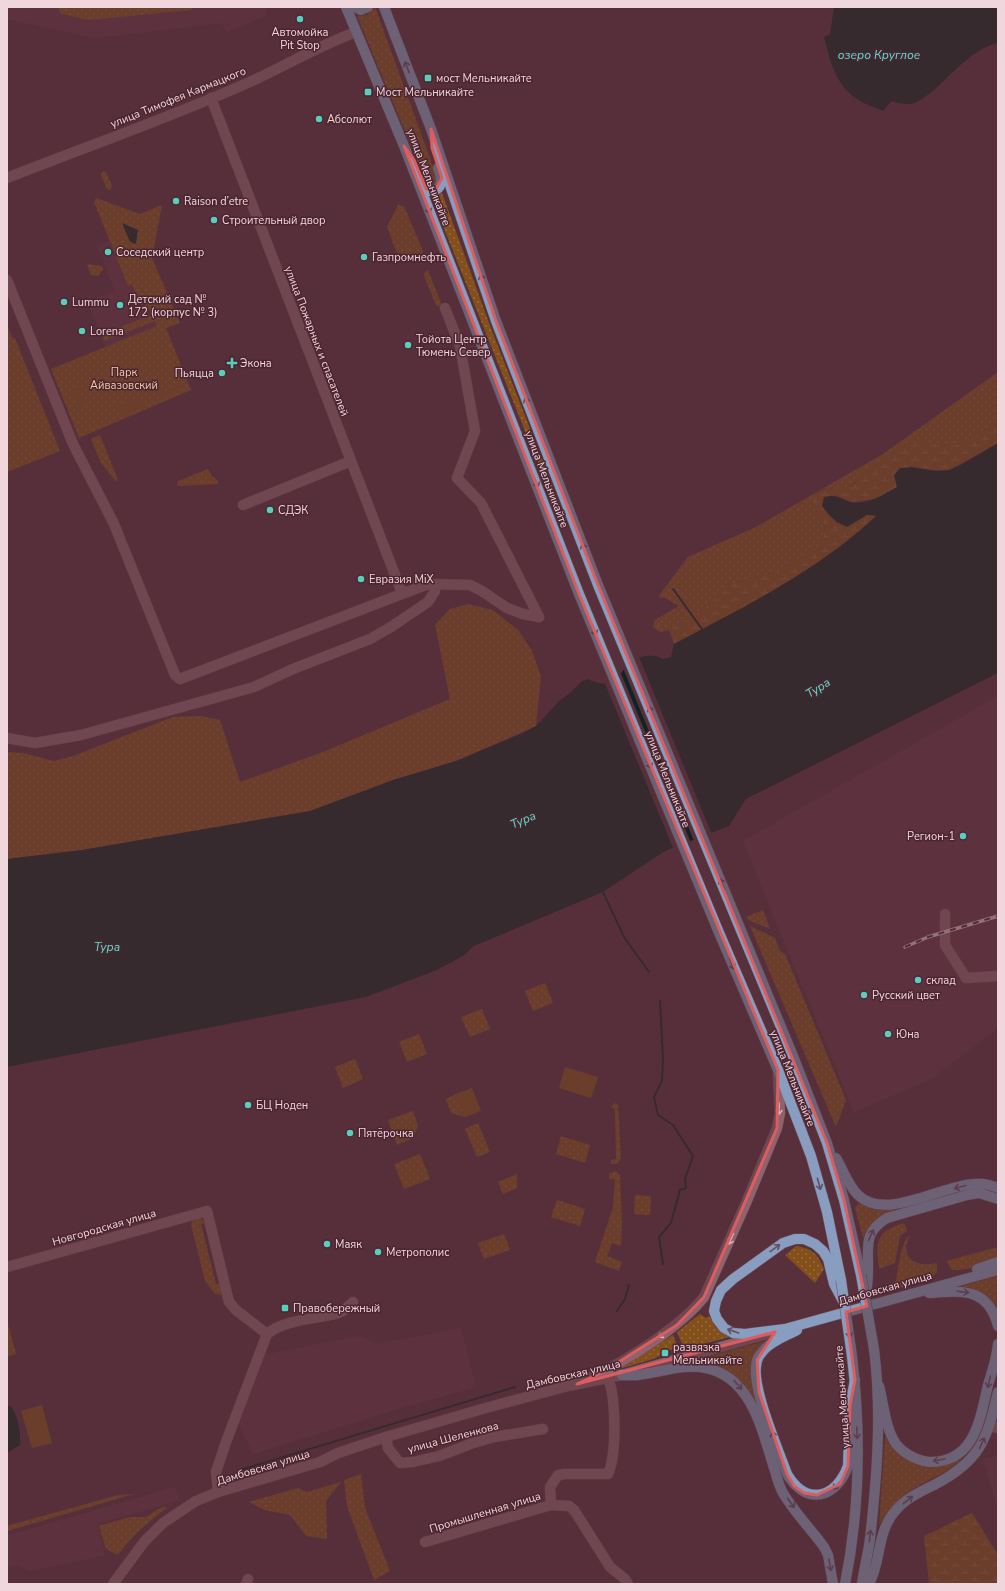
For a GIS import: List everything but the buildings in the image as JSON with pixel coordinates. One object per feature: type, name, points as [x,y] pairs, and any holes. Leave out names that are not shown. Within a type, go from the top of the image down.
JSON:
[{"type":"main road","name":"улица Мельникайте","points":[[346,7],[404,146],[579,594],[717,928],[778,1070],[811,1156],[827,1212],[837,1282],[845,1306],[855,1380],[858,1459],[857,1484],[854,1524],[845,1584]]},
{"type":"main road","points":[[355,7],[360,10],[368,7]]},
{"type":"main road","name":"улица Мельникайте","points":[[384,7],[431,129],[496,321],[598,585],[737,920],[827,1143],[864,1274],[865,1298],[879,1386],[876,1486],[862,1584]]},
{"type":"main road","points":[[404,146],[414,160],[426,189],[435,191],[441,184],[442,178],[432,148],[431,129]]},
{"type":"main road","points":[[827,1143],[854,1191],[870,1203],[881,1205],[903,1202],[973,1184],[998,1188]]},
{"type":"main road","points":[[864,1274],[868,1239],[873,1229],[887,1218],[966,1194],[979,1193],[998,1199]]},
{"type":"main road","points":[[785,1329],[745,1334],[733,1333],[721,1323],[714,1311],[716,1301],[721,1290],[732,1279],[783,1243],[795,1239],[804,1240],[815,1244],[824,1252],[837,1282]]},
{"type":"main road","points":[[960,1280],[974,1270],[998,1262]]},
{"type":"main road","name":"Дамбовская улица","points":[[785,1329],[998,1270]]},
{"type":"main road","points":[[914,1293],[957,1292],[974,1294],[983,1298],[990,1305],[998,1326]]},
{"type":"main road","points":[[808,1322],[775,1341],[763,1350],[757,1360],[755,1368],[759,1392],[787,1474],[794,1486],[804,1493],[818,1495],[831,1491],[840,1484],[845,1475],[848,1466],[850,1405],[855,1380]]},
{"type":"main road","points":[[879,1386],[890,1432],[902,1451],[924,1462],[938,1462],[952,1457],[964,1449],[976,1433],[998,1344]]},
{"type":"main road","points":[[622,1375],[633,1376],[693,1367],[713,1370],[734,1380],[742,1389],[755,1411],[783,1494],[824,1546],[828,1555],[833,1584]]},
{"type":"main road","points":[[869,1584],[875,1568],[880,1539],[885,1525],[896,1509],[912,1497],[945,1479],[968,1463],[994,1427],[998,1392]]},
{"type":"street","name":"улица Тимофея Кармацкого","points":[[7,178],[211,98],[252,80],[319,47],[356,32]]},
{"type":"street","name":"улица Пожарных и спасателей","points":[[211,98],[402,592]]},
{"type":"street","points":[[7,280],[73,444],[114,524],[175,675],[180,679],[422,585],[433,584],[470,586],[482,591],[507,608],[539,617],[481,503],[457,478],[475,431],[460,346],[444,308]]},
{"type":"street","points":[[243,505],[351,461]]},
{"type":"street","points":[[7,738],[35,743],[80,735],[254,687],[293,669],[364,642],[391,627],[428,602],[435,591],[433,584]]},
{"type":"street","points":[[945,914],[945,945],[966,978],[998,976]]},
{"type":"street","points":[[577,1384],[622,1361],[677,1324],[694,1310],[710,1285],[777,1128],[780,1113],[778,1070]]},
{"type":"street","name":"Новгородская улица","points":[[7,1267],[207,1211],[228,1302],[266,1334]]},
{"type":"street","points":[[218,1492],[216,1472],[266,1334],[274,1328],[283,1325],[336,1314],[349,1307],[353,1302]]},
{"type":"street","name":"Дамбовская улица","points":[[113,1584],[144,1542],[163,1523],[196,1501],[218,1492],[320,1462],[338,1453],[386,1437],[577,1384],[622,1375],[785,1329]]},
{"type":"street","name":"Промышленная улица","points":[[425,1542],[551,1505],[550,1487],[558,1476],[565,1474],[608,1474],[613,1456],[613,1408],[611,1385],[608,1378]]},
{"type":"street","name":"улица Шеленкова","points":[[386,1437],[388,1448],[400,1463],[413,1462],[439,1456],[494,1437],[543,1429]]},
{"type":"street","points":[[551,1505],[569,1506],[574,1510],[610,1566],[625,1579],[628,1584]]},
{"type":"highlighted area","points":[[431,129],[496,321],[598,585],[827,1143],[844,1200],[867,1306],[846,1312],[855,1380],[850,1405],[848,1466],[840,1484],[817,1495],[804,1493],[794,1486],[787,1474],[759,1392],[757,1360],[775,1332],[577,1384],[603,1372],[677,1325],[704,1297],[777,1128],[778,1070],[579,594],[404,146],[414,160],[426,189],[435,191],[442,178],[432,148]]},
{"type":"shaded area","points":[[7,7],[267,7],[265,16],[226,32],[222,23],[95,38],[7,19]]},
{"type":"shaded area","points":[[109,241],[128,286],[132,284],[139,302],[149,308],[157,326],[106,347],[88,301],[115,291],[97,246]]},
{"type":"shaded area","points":[[998,696],[998,1028],[931,1079],[854,1112],[743,841]]},
{"type":"shaded area","points":[[461,1328],[476,1387],[394,1410],[253,1454],[238,1422],[263,1355],[359,1336],[377,1344]]},
{"type":"shaded area","points":[[998,1455],[998,1510],[983,1459]]},
{"type":"shaded area","points":[[175,1487],[179,1500],[97,1524],[105,1555],[31,1571],[15,1565],[7,1567],[7,1536]]},
{"type":"green space","points":[[59,7],[195,7],[191,10],[89,20],[62,14],[59,12]]},
{"type":"green space","points":[[375,7],[438,180],[433,185],[427,184],[357,16],[367,15]]},
{"type":"green space","points":[[103,171],[106,172],[112,186],[110,190],[107,189],[101,175]]},
{"type":"green space","points":[[442,193],[489,323],[563,514],[559,516],[431,196],[437,196]]},
{"type":"green space","name":"Парк Айвазовский","points":[[96,198],[140,214],[162,205],[152,258],[180,323],[166,328],[191,390],[79,438],[51,369],[157,326],[155,321],[104,341],[102,334],[152,315],[149,308],[139,302],[132,284],[128,286],[94,202]]},
{"type":"green space","points":[[398,205],[404,206],[423,251],[421,255],[398,253],[396,251],[387,227]]},
{"type":"green space","points":[[87,264],[102,266],[103,269],[98,276],[91,275]]},
{"type":"green space","points":[[428,270],[441,303],[439,307],[436,305],[424,276],[425,272]]},
{"type":"green space","points":[[7,325],[13,339],[15,338],[60,451],[7,472]]},
{"type":"green space","points":[[998,372],[998,423],[953,446],[942,445],[881,458],[859,471],[856,482],[845,488],[824,489],[814,494],[814,508],[822,520],[825,530],[823,539],[818,548],[782,570],[731,584],[703,610],[669,630],[660,632],[653,627],[655,620],[679,606],[665,598],[658,597],[688,557],[756,527],[883,454]]},
{"type":"green space","points":[[178,382],[180,387],[169,397],[162,397],[156,393],[170,391]]},
{"type":"green space","points":[[78,386],[86,407],[79,410],[70,389]]},
{"type":"green space","points":[[140,397],[144,407],[121,416],[117,405]]},
{"type":"green space","points":[[998,423],[998,443],[949,470],[932,470],[910,466],[897,487],[876,499],[852,502],[834,495],[835,522],[847,526],[867,515],[877,515],[830,554],[780,587],[674,644],[669,630],[703,610],[731,584],[782,570],[819,546],[823,539],[825,530],[822,520],[814,508],[814,494],[820,491],[845,487],[856,483],[858,471],[901,445],[917,441],[953,446]]},
{"type":"green space","points":[[100,435],[118,480],[115,481],[100,461],[91,439]]},
{"type":"green space","points":[[208,469],[211,475],[218,481],[218,484],[177,486],[178,481]]},
{"type":"green space","points":[[468,604],[493,610],[519,631],[532,651],[541,676],[536,726],[456,761],[393,780],[310,811],[82,850],[7,859],[7,752],[23,753],[54,761],[73,756],[173,717],[200,716],[220,720],[240,782],[323,752],[450,699],[435,625],[450,609]]},
{"type":"green space","points":[[763,910],[770,929],[748,920],[746,917]]},
{"type":"green space","points":[[750,926],[775,938],[780,951],[785,954],[846,1100],[836,1127]]},
{"type":"green space","points":[[545,983],[553,1003],[533,1011],[525,991]]},
{"type":"green space","points":[[482,1009],[490,1029],[470,1037],[461,1017]]},
{"type":"green space","points":[[419,1034],[427,1054],[407,1062],[399,1042]]},
{"type":"green space","points":[[355,1059],[363,1079],[343,1088],[335,1067]]},
{"type":"green space","points":[[565,1067],[598,1077],[591,1098],[559,1088]]},
{"type":"green space","points":[[472,1088],[481,1111],[465,1117],[456,1094]]},
{"type":"green space","points":[[456,1094],[465,1117],[451,1113],[446,1099]]},
{"type":"green space","points":[[615,1103],[618,1105],[621,1158],[617,1164],[611,1164],[611,1160],[616,1159],[615,1109],[611,1107]]},
{"type":"green space","points":[[413,1111],[418,1126],[413,1138],[397,1145],[388,1120]]},
{"type":"green space","points":[[478,1123],[490,1152],[477,1157],[465,1129]]},
{"type":"green space","points":[[561,1136],[590,1145],[585,1163],[556,1154]]},
{"type":"green space","points":[[420,1154],[430,1179],[404,1189],[394,1164]]},
{"type":"green space","points":[[615,1171],[620,1175],[622,1223],[621,1246],[612,1243],[607,1256],[622,1262],[619,1271],[595,1262],[613,1207],[615,1179],[610,1179],[609,1174]]},
{"type":"green space","points":[[517,1174],[517,1188],[503,1194],[498,1182]]},
{"type":"green space","points":[[635,1195],[651,1196],[650,1215],[634,1214]]},
{"type":"green space","points":[[557,1200],[585,1209],[580,1226],[551,1217]]},
{"type":"green space","points":[[859,1203],[875,1210],[895,1209],[895,1211],[872,1224],[863,1238],[855,1208]]},
{"type":"green space","points":[[201,1218],[205,1223],[201,1224],[216,1284],[220,1284],[223,1295],[215,1294],[205,1281],[191,1225],[193,1219]]},
{"type":"green space","points":[[904,1223],[907,1231],[900,1236],[895,1263],[879,1269],[878,1245],[880,1239],[887,1230]]},
{"type":"green space","points":[[504,1234],[510,1250],[484,1259],[478,1243]]},
{"type":"green space","points":[[910,1235],[906,1249],[908,1255],[911,1259],[922,1264],[937,1263],[937,1272],[929,1280],[885,1292],[884,1286],[896,1281],[902,1249],[904,1243]]},
{"type":"green space","points":[[796,1246],[810,1250],[817,1255],[824,1269],[815,1283],[785,1255]]},
{"type":"green space","points":[[998,1247],[998,1257],[976,1267],[964,1270],[952,1270],[946,1261]]},
{"type":"green space","points":[[998,1276],[998,1312],[992,1302],[983,1294],[973,1289],[961,1286]]},
{"type":"green space","points":[[700,1314],[706,1318],[709,1316],[720,1331],[730,1337],[699,1345],[683,1346],[677,1332]]},
{"type":"green space","points":[[7,1320],[16,1354],[7,1356]]},
{"type":"green space","points":[[673,1335],[678,1348],[662,1352],[662,1355],[650,1360],[619,1369]]},
{"type":"green space","points":[[765,1341],[757,1352],[759,1411],[748,1390],[736,1376],[719,1367],[697,1360]]},
{"type":"green space","points":[[42,1405],[52,1443],[32,1448],[21,1411]]},
{"type":"green space","points":[[885,1437],[901,1455],[910,1461],[919,1464],[939,1465],[962,1459],[947,1470],[908,1492],[895,1504],[879,1525]]},
{"type":"green space","points":[[361,1474],[365,1508],[390,1571],[374,1580],[347,1506],[344,1480]]},
{"type":"green space","points":[[341,1482],[326,1501],[327,1539],[306,1536],[290,1515],[265,1510],[249,1502],[298,1488],[307,1492]]},
{"type":"green space","points":[[134,1494],[7,1531],[7,1526],[118,1495]]},
{"type":"green space","points":[[162,1507],[168,1507],[141,1529],[118,1555],[106,1549],[99,1526],[130,1517],[146,1517]]},
{"type":"green space","points":[[972,1513],[998,1555],[998,1584],[929,1584],[924,1536]]},
{"type":"water","name":"озеро Круглое","points":[[834,7],[998,7],[998,43],[986,47],[966,60],[939,86],[916,103],[906,104],[892,101],[883,111],[857,99],[843,87],[834,71],[824,37],[830,34]]},
{"type":"water","points":[[122,223],[138,230],[136,244],[130,242]]},
{"type":"water","name":"Тура","points":[[998,443],[998,673],[746,799],[729,826],[665,851],[603,892],[474,946],[463,956],[437,970],[366,997],[7,1067],[7,859],[82,850],[310,811],[393,780],[456,761],[523,733],[536,726],[560,700],[570,693],[582,681],[588,679],[604,683],[612,681],[616,679],[631,663],[644,656],[654,656],[663,659],[671,657],[674,644],[780,587],[830,554],[854,536],[876,516],[867,515],[847,527],[835,521],[825,510],[822,506],[824,497],[835,496],[856,503],[868,501],[897,487],[894,475],[900,468],[906,467],[937,471],[949,470]]},
{"type":"water","points":[[7,1406],[10,1406],[13,1409],[15,1414],[19,1430],[20,1445],[7,1453]]},
{"type":"pier","points":[[639,657],[712,835],[694,841],[623,668],[626,664]]},
{"type":"pier","points":[[620,671],[691,843],[674,850],[604,681],[610,680]]},
{"type":"waterway","points":[[673,589],[702,629]]},
{"type":"waterway","points":[[603,892],[624,937],[649,972]]},
{"type":"waterway","points":[[660,1001],[663,1059],[662,1081],[654,1097],[658,1115],[673,1125],[693,1156],[685,1179],[686,1188],[680,1190],[671,1223],[659,1237],[663,1264]]},
{"type":"waterway","points":[[617,1311],[625,1299],[629,1285]]},
{"type":"waterway","points":[[243,1469],[515,1387]]},
{"type":"railway","points":[[905,947],[928,937],[998,916]]},
{"type":"place","name":"Автомойка Pit Stop","points":[[300,19]]},
{"type":"place","name":"мост Мельникайте","points":[[428,78]]},
{"type":"place","name":"Мост Мельникайте","points":[[368,92]]},
{"type":"place","name":"Абсолют","points":[[319,119]]},
{"type":"place","name":"Raison d’etre","points":[[176,201]]},
{"type":"place","name":"Строительный двор","points":[[214,220]]},
{"type":"place","name":"Соседский центр","points":[[108,252]]},
{"type":"place","name":"Газпромнефть","points":[[364,257]]},
{"type":"place","name":"Lummu","points":[[64,302]]},
{"type":"place","name":"Детский сад № 172 (корпус № 3)","points":[[120,305]]},
{"type":"place","name":"Lorena","points":[[82,331]]},
{"type":"place","name":"Тойота Центр Тюмень Север","points":[[408,345]]},
{"type":"place","name":"Экона","points":[[232,363]]},
{"type":"place","name":"Пьяцца","points":[[222,373]]},
{"type":"place","name":"СДЭК","points":[[270,510]]},
{"type":"place","name":"Евразия MiX","points":[[361,579]]},
{"type":"place","name":"Регион-1","points":[[963,836]]},
{"type":"place","name":"склад","points":[[918,980]]},
{"type":"place","name":"Русский цвет","points":[[864,995]]},
{"type":"place","name":"Юна","points":[[888,1034]]},
{"type":"place","name":"БЦ Ноден","points":[[248,1105]]},
{"type":"place","name":"Пятёрочка","points":[[350,1133]]},
{"type":"place","name":"Маяк","points":[[327,1244]]},
{"type":"place","name":"Метрополис","points":[[378,1252]]},
{"type":"place","name":"Правобережный","points":[[285,1308]]},
{"type":"place","name":"развязка Мельникайте","points":[[665,1353]]}]
